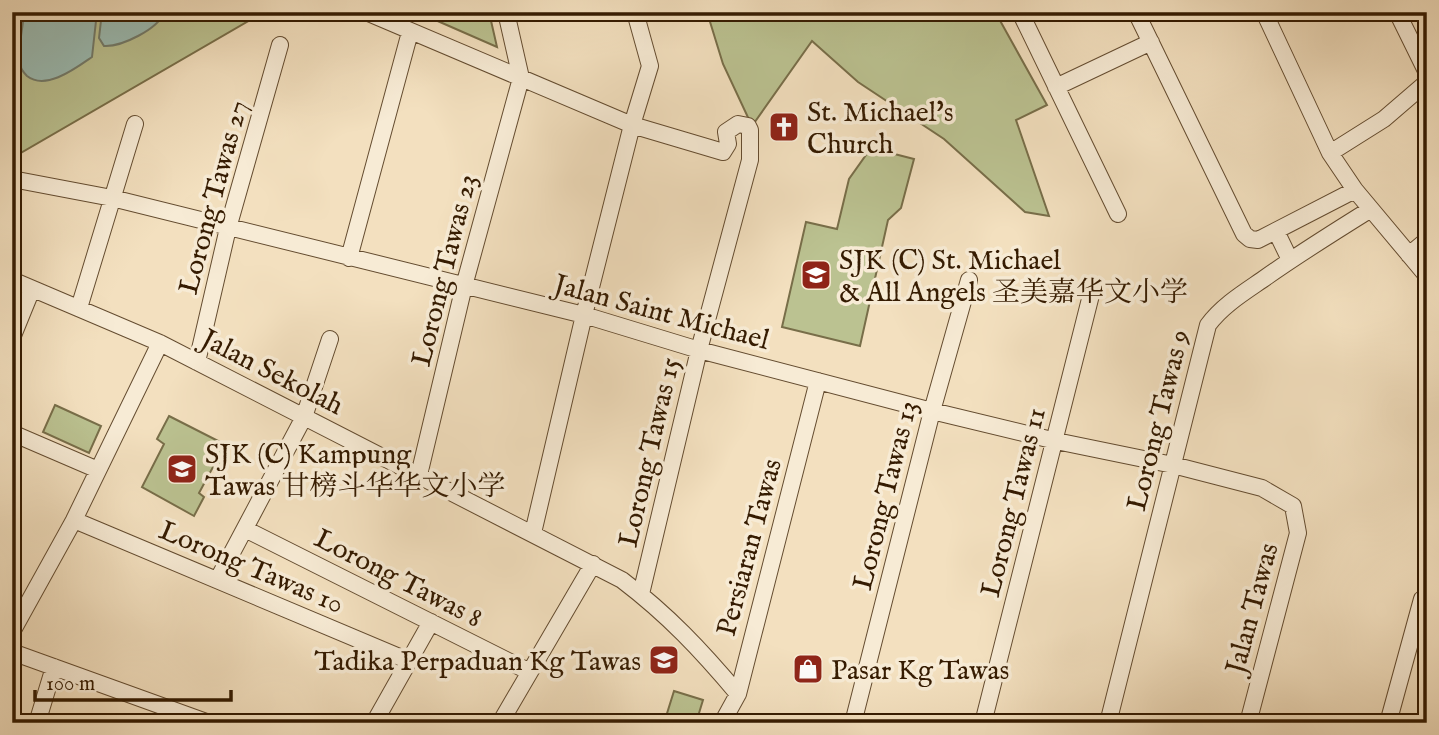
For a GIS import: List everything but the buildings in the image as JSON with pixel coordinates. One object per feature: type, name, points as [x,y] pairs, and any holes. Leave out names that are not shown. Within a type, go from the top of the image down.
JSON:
[{"type":"street","points":[[366,12],[632,125]]},
{"type":"street","points":[[506,12],[521,78]]},
{"type":"street","points":[[533,533],[584,315],[632,125],[650,66],[635,12]]},
{"type":"street","points":[[1136,12],[1244,233],[1250,239],[1258,240],[1355,190]]},
{"type":"street","points":[[1264,12],[1331,153],[1355,190],[1427,276]]},
{"type":"street","points":[[1397,12],[1427,73]]},
{"type":"street","points":[[1022,16],[1118,214]]},
{"type":"street","points":[[349,258],[410,32]]},
{"type":"street","points":[[1056,87],[1151,42]]},
{"type":"street","name":"Lorong Tawas 27","points":[[197,362],[228,228],[280,45]]},
{"type":"street","name":"Lorong Tawas 23","points":[[419,475],[464,286],[521,78]]},
{"type":"street","points":[[1331,153],[1384,119],[1427,82]]},
{"type":"street","name":"Lorong Tawas 15","points":[[632,125],[723,152],[728,144],[726,132],[742,123],[748,126],[751,136],[750,160],[699,351],[641,594]]},
{"type":"street","points":[[79,308],[135,124]]},
{"type":"street","name":"Jalan Saint Michael","points":[[12,179],[112,198],[584,315],[699,351],[932,411],[1056,441],[1173,465],[1262,488],[1293,506]]},
{"type":"street","name":"Lorong Tawas 9","points":[[1108,723],[1208,325],[1216,314],[1243,293],[1371,209]]},
{"type":"street","points":[[1276,230],[1290,260]]},
{"type":"street","points":[[1409,255],[1427,240]]},
{"type":"street","name":"Jalan Sekolah","points":[[12,280],[160,343],[622,580],[692,640],[738,694]]},
{"type":"street","name":"Lorong Tawas 13","points":[[853,723],[932,411],[969,280]]},
{"type":"street","points":[[12,338],[32,289]]},
{"type":"street","name":"Lorong Tawas 11","points":[[983,723],[1091,295]]},
{"type":"street","points":[[218,579],[304,416],[330,339]]},
{"type":"street","points":[[12,632],[74,520],[160,343]]},
{"type":"street","name":"Persiaran Tawas","points":[[723,723],[738,694],[818,380]]},
{"type":"street","points":[[12,433],[98,470]]},
{"type":"street","name":"Jalan Tawas","points":[[1248,723],[1298,533],[1293,506]]},
{"type":"street","name":"Lorong Tawas 10","points":[[74,520],[409,661]]},
{"type":"street","name":"Lorong Tawas 8","points":[[245,529],[530,672]]},
{"type":"street","points":[[500,723],[593,564]]},
{"type":"street","points":[[1388,723],[1422,599]]},
{"type":"street","points":[[374,723],[430,622]]},
{"type":"street","points":[[12,652],[209,723]]},
{"type":"street","points":[[37,723],[54,667]]},
{"type":"green space","points":[[12,12],[264,12],[12,158]]},
{"type":"green space","points":[[417,12],[489,12],[497,47]]},
{"type":"green space","points":[[707,12],[1000,12],[998,17],[1047,105],[1016,120],[1049,216],[1025,212],[944,139],[858,82],[812,41],[752,126],[723,64]]},
{"type":"green space","points":[[871,148],[914,159],[901,208],[888,220],[860,346],[782,327],[806,222],[837,229],[849,179]]},
{"type":"green space","points":[[55,405],[101,426],[89,453],[43,432]]},
{"type":"green space","points":[[169,416],[230,447],[219,470],[213,467],[199,493],[204,497],[194,516],[142,487],[164,444],[157,439]]},
{"type":"green space","points":[[674,691],[703,700],[696,723],[664,723]]},
{"type":"water","points":[[24,12],[97,12],[92,57],[52,79],[43,81],[27,76],[19,62]]},
{"type":"water","points":[[102,12],[164,12],[155,25],[138,36],[104,46],[99,38]]},
{"type":"place","name":"St. Michael's Church","points":[[784,127]]},
{"type":"place","name":"SJK (C) St. Michael & All Angels 圣美嘉华文小学","points":[[816,275]]},
{"type":"place","name":"SJK (C) Kampung Tawas 甘榜斗华华文小学","points":[[182,469]]},
{"type":"place","name":"Tadika Perpaduan Kg Tawas","points":[[664,660]]},
{"type":"place","name":"Pasar Kg Tawas","points":[[808,669]]}]
